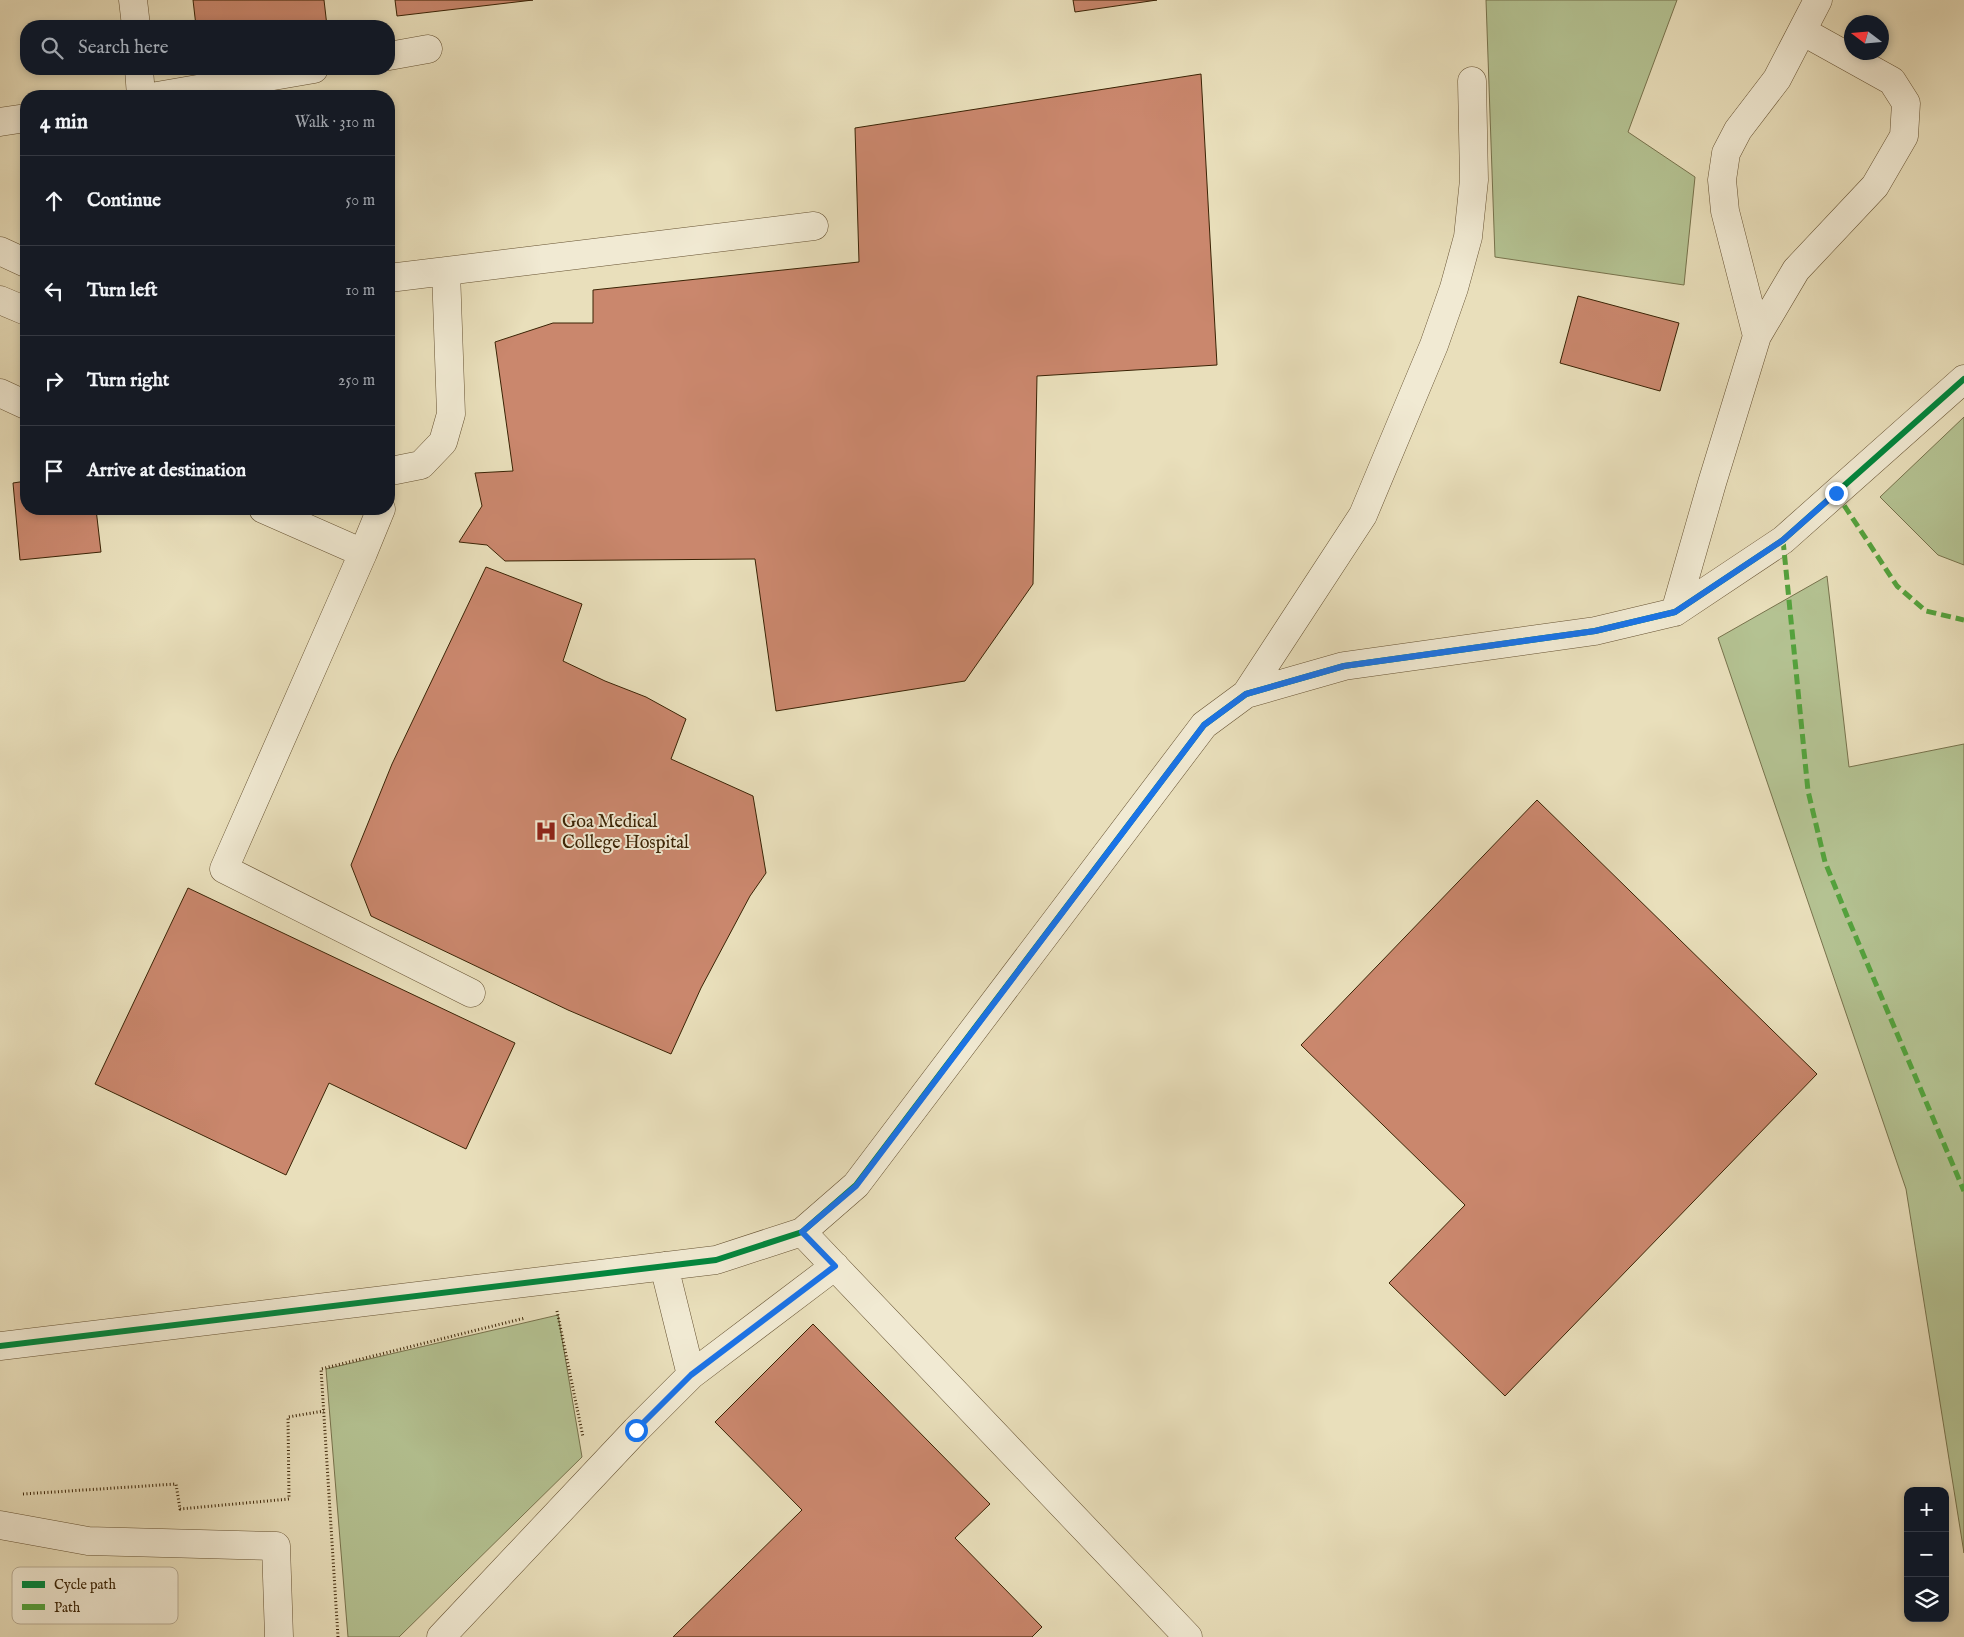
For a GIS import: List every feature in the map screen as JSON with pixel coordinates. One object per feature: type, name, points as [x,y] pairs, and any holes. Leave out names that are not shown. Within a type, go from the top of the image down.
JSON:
[{"type":"street","points":[[133,0],[135,20]]},
{"type":"street","points":[[1757,336],[1725,211],[1722,180],[1726,153],[1738,130],[1778,79],[1818,0]]},
{"type":"street","points":[[1675,612],[1757,336],[1796,270],[1875,186],[1904,136],[1906,103],[1892,81],[1802,31]]},
{"type":"street","points":[[395,55],[428,49]]},
{"type":"street","points":[[139,75],[141,90]]},
{"type":"street","points":[[192,90],[279,75]]},
{"type":"street","points":[[1246,694],[1362,515],[1434,345],[1454,288],[1468,237],[1474,180],[1472,82]]},
{"type":"street","points":[[0,122],[20,119]]},
{"type":"street","points":[[395,277],[814,226]]},
{"type":"street","points":[[0,251],[20,260]]},
{"type":"street","points":[[395,474],[421,465],[443,442],[451,414],[446,271]]},
{"type":"street","points":[[0,300],[20,308]]},
{"type":"street","points":[[0,1346],[716,1260],[802,1232],[856,1186],[1204,725],[1246,694],[1344,666],[1595,631],[1675,612],[1783,540],[1964,380]]},
{"type":"street","points":[[0,393],[20,402]]},
{"type":"street","points":[[277,515],[363,552]]},
{"type":"street","points":[[378,515],[224,869],[471,993]]},
{"type":"street","points":[[802,1232],[1188,1637]]},
{"type":"street","points":[[664,1266],[691,1375]]},
{"type":"street","points":[[441,1637],[636,1430],[691,1375],[835,1266]]},
{"type":"street","points":[[0,1525],[88,1541],[276,1546],[279,1637]]},
{"type":"path","points":[[548,1312],[557,1310],[585,1446]]},
{"type":"path","points":[[338,1637],[321,1369],[529,1317]]},
{"type":"path","points":[[20,1494],[176,1484],[180,1509],[289,1499],[288,1417],[324,1411]]},
{"type":"green space","points":[[1486,0],[1677,0],[1628,132],[1695,177],[1684,285],[1495,257]]},
{"type":"green space","points":[[1964,417],[1964,565],[1938,555],[1880,497]]},
{"type":"green space","points":[[1827,576],[1849,767],[1964,744],[1964,1553],[1906,1189],[1718,638]]},
{"type":"green space","points":[[558,1315],[582,1457],[399,1637],[348,1637],[326,1369]]},
{"type":"building","points":[[193,0],[324,0],[326,20],[195,20]]},
{"type":"building","points":[[395,0],[533,0],[397,16]]},
{"type":"building","points":[[1073,0],[1157,0],[1075,12]]},
{"type":"building","points":[[1201,74],[1217,365],[1037,376],[1033,584],[965,681],[776,711],[755,559],[505,561],[487,545],[459,542],[482,506],[475,473],[513,471],[495,342],[553,323],[593,323],[593,290],[859,262],[855,128]]},
{"type":"building","points":[[1578,296],[1679,323],[1660,391],[1560,363]]},
{"type":"building","points":[[20,482],[20,515],[97,515],[101,552],[20,560],[13,483]]},
{"type":"building","points":[[486,567],[582,604],[563,661],[605,681],[646,697],[686,719],[671,759],[753,796],[766,873],[750,896],[701,988],[671,1054],[568,1010],[371,916],[351,865],[392,764]]},
{"type":"building","points":[[1537,800],[1817,1074],[1505,1396],[1389,1283],[1465,1205],[1301,1045]]},
{"type":"building","points":[[188,888],[515,1043],[466,1149],[329,1083],[286,1175],[95,1084]]},
{"type":"building","points":[[813,1324],[990,1504],[955,1538],[1042,1627],[1032,1637],[673,1637],[802,1510],[715,1422]]},
{"type":"marked path","points":[[1836,493],[1897,586],[1926,611],[1964,620]]},
{"type":"marked path","points":[[1783,540],[1808,791],[1825,862],[1964,1191]]},
{"type":"cycle path","points":[[0,1346],[716,1260],[802,1232],[856,1185],[1204,725],[1246,694],[1344,666],[1595,631],[1675,612],[1783,540],[1964,379]]},
{"type":"place","name":"Goa Medical College Hospital","points":[[546,831]]},
{"type":"route","points":[[636,1430],[691,1375],[835,1266],[802,1232],[856,1186],[1204,725],[1246,694],[1344,666],[1595,631],[1675,612],[1783,540],[1836,493]]}]
